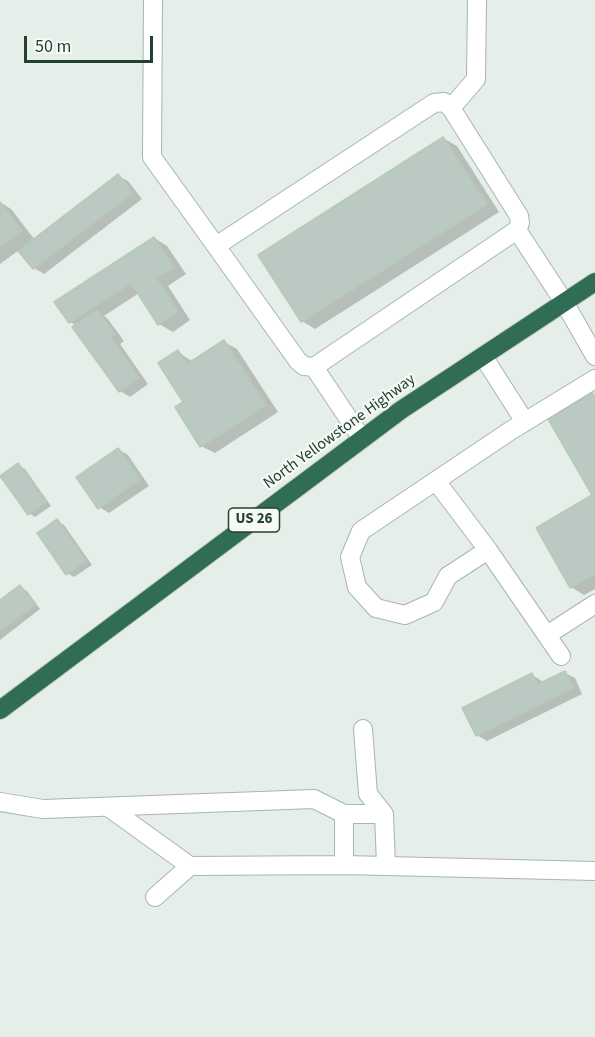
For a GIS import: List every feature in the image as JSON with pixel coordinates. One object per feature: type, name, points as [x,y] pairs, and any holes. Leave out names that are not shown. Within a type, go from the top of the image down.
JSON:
[{"type":"highway","name":"North Yellowstone Highway","points":[[0,710],[401,410],[595,282]]},
{"type":"lane","points":[[153,0],[152,157],[298,362],[314,368],[362,440]]},
{"type":"lane","points":[[451,108],[476,79],[477,0]]},
{"type":"lane","points":[[216,246],[434,103],[444,102],[451,108],[519,216],[520,224],[517,230],[314,368]]},
{"type":"lane","points":[[517,230],[564,302],[595,356]]},
{"type":"lane","points":[[483,356],[525,422]]},
{"type":"lane","points":[[488,550],[448,576],[434,602],[405,615],[376,608],[357,587],[350,557],[362,531],[525,422],[595,379]]},
{"type":"lane","points":[[436,481],[488,550],[561,656]]},
{"type":"lane","points":[[547,634],[595,604]]},
{"type":"lane","points":[[363,729],[368,794],[384,814],[386,865]]},
{"type":"lane","points":[[0,802],[43,809],[314,799],[344,814],[384,814]]},
{"type":"lane","points":[[108,807],[190,866],[386,865],[595,871]]},
{"type":"lane","points":[[344,814],[344,865]]},
{"type":"lane","points":[[155,897],[190,866]]},
{"type":"building","points":[[443,137],[487,204],[301,322],[258,255]]},
{"type":"building","points":[[118,174],[133,193],[33,269],[18,251]]},
{"type":"building","points":[[0,202],[22,231],[0,247]]},
{"type":"building","points":[[154,237],[174,267],[156,278],[178,312],[158,325],[131,283],[69,323],[54,302]]},
{"type":"building","points":[[97,310],[115,335],[111,338],[139,378],[119,392],[72,327]]},
{"type":"building","points":[[224,340],[266,405],[200,447],[175,407],[183,402],[158,363],[178,350],[187,364]]},
{"type":"building","points":[[593,393],[595,397],[595,574],[570,588],[536,528],[592,495],[548,419]]},
{"type":"building","points":[[118,448],[140,479],[98,509],[76,477]]},
{"type":"building","points":[[18,463],[46,502],[28,515],[0,476]]},
{"type":"building","points":[[57,519],[86,561],[66,575],[37,533]]},
{"type":"building","points":[[20,585],[35,605],[0,631],[0,600]]},
{"type":"building","points":[[565,671],[573,688],[476,736],[462,708],[532,673],[538,684]]}]
